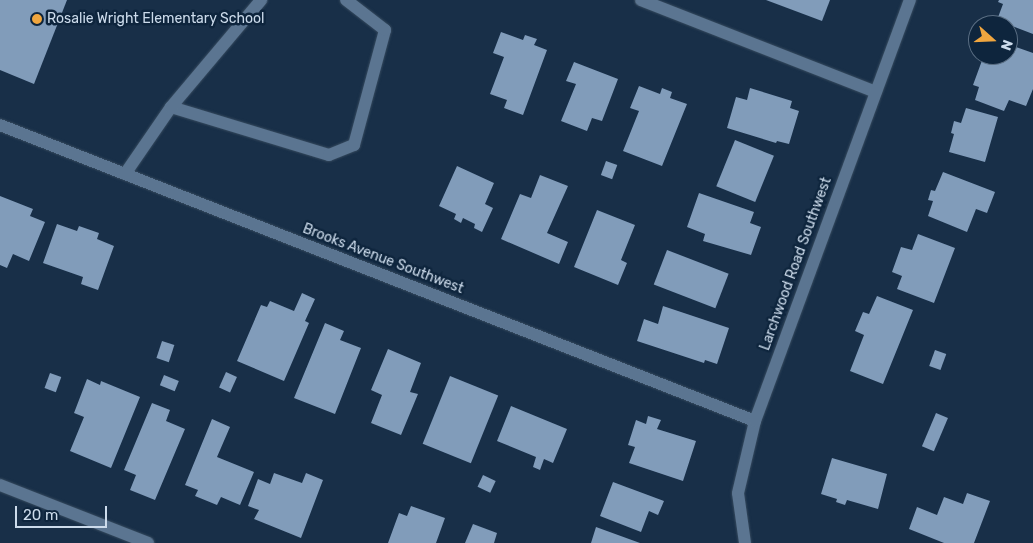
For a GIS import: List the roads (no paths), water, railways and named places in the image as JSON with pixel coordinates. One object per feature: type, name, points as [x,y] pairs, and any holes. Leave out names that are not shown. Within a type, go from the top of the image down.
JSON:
[{"type":"street","points":[[125,174],[171,107],[261,0]]},
{"type":"street","points":[[171,107],[329,155],[354,145],[385,30],[346,0]]},
{"type":"street","points":[[641,0],[876,92]]},
{"type":"street","name":"Larchwood Road Southwest","points":[[745,543],[738,493],[755,420],[910,0]]},
{"type":"street","name":"Brooks Avenue Southwest","points":[[0,125],[755,420]]},
{"type":"street","points":[[0,485],[148,543]]},
{"type":"place","name":"Rosalie Wright Elementary School","points":[[37,19]]}]
